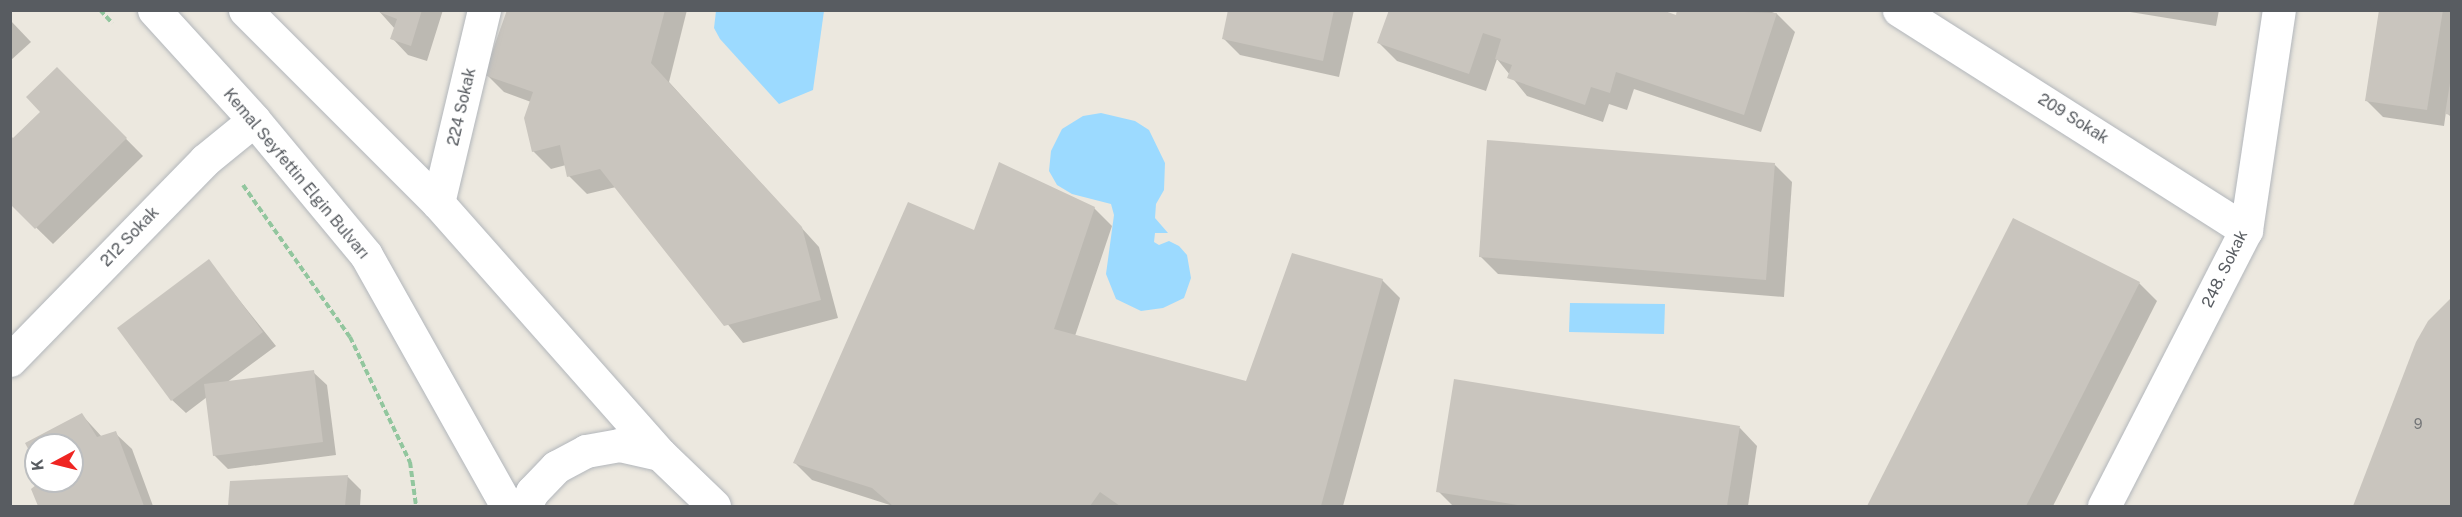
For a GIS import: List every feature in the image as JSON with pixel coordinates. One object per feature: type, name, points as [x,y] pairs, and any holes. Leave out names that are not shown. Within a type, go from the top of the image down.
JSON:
[{"type":"street","name":"Kemal Seyfettin Elgin Bulvarı","points":[[154,10],[254,120],[366,255],[507,507]]},
{"type":"street","points":[[245,10],[438,203],[660,454],[714,507]]},
{"type":"street","name":"224 Sokak","points":[[438,203],[484,10]]},
{"type":"street","name":"209 Sokak","points":[[1899,10],[2246,230]]},
{"type":"street","name":"248. Sokak","points":[[2104,507],[2246,230],[2279,10]]},
{"type":"street","name":"212 Sokak","points":[[10,360],[218,149],[254,120]]},
{"type":"street","points":[[525,507],[532,492],[556,467],[586,451],[619,445],[660,454]]},
{"type":"path","points":[[100,10],[115,27]]},
{"type":"path","points":[[218,149],[350,337],[411,462],[416,507]]},
{"type":"water","points":[[716,11],[824,11],[813,90],[779,104],[720,39],[714,28]]},
{"type":"water","points":[[1101,113],[1135,121],[1149,130],[1165,163],[1164,190],[1156,204],[1155,218],[1168,233],[1155,233],[1154,242],[1159,245],[1169,241],[1179,246],[1187,255],[1191,278],[1184,298],[1163,308],[1141,311],[1116,299],[1106,274],[1114,215],[1111,204],[1072,194],[1057,185],[1049,171],[1051,151],[1062,129],[1083,116]]},
{"type":"water","points":[[1570,303],[1665,304],[1664,334],[1569,332]]},
{"type":"building","points":[[374,10],[422,10],[411,46],[390,39],[397,19]]},
{"type":"building","points":[[507,10],[665,10],[651,63],[802,227],[821,300],[724,326],[600,169],[567,177],[560,145],[532,152],[524,118],[533,92],[484,75]]},
{"type":"building","points":[[1228,10],[1334,10],[1323,61],[1222,39]]},
{"type":"building","points":[[1389,10],[1662,10],[1676,15],[1677,10],[1777,13],[1744,115],[1616,72],[1610,93],[1591,87],[1585,105],[1507,78],[1512,65],[1495,59],[1501,39],[1483,33],[1469,74],[1377,43]]},
{"type":"building","points":[[2379,10],[2443,10],[2427,110],[2365,101]]},
{"type":"building","points":[[57,67],[127,138],[35,229],[10,204],[10,135],[13,138],[40,112],[26,97]]},
{"type":"building","points":[[2450,83],[2452,83],[2452,115],[2445,114]]},
{"type":"building","points":[[1487,140],[1775,163],[1766,280],[1479,257]]},
{"type":"building","points":[[999,162],[1095,207],[1054,329],[1246,381],[1292,253],[1383,279],[1321,506],[1120,506],[1100,492],[1090,506],[893,506],[872,488],[793,463],[908,202],[974,230]]},
{"type":"building","points":[[2013,218],[2140,282],[2026,506],[1867,506]]},
{"type":"building","points":[[209,259],[263,332],[171,401],[117,328]]},
{"type":"building","points":[[2452,297],[2452,506],[2353,506],[2416,342],[2428,321]]},
{"type":"building","points":[[314,370],[323,442],[213,456],[204,384]]},
{"type":"building","points":[[1454,379],[1740,426],[1727,506],[1524,506],[1436,492]]},
{"type":"building","points":[[82,413],[97,437],[116,431],[144,506],[38,506],[33,493],[84,493],[84,433],[44,433]]},
{"type":"building","points":[[348,475],[345,506],[228,506],[230,481]]}]
